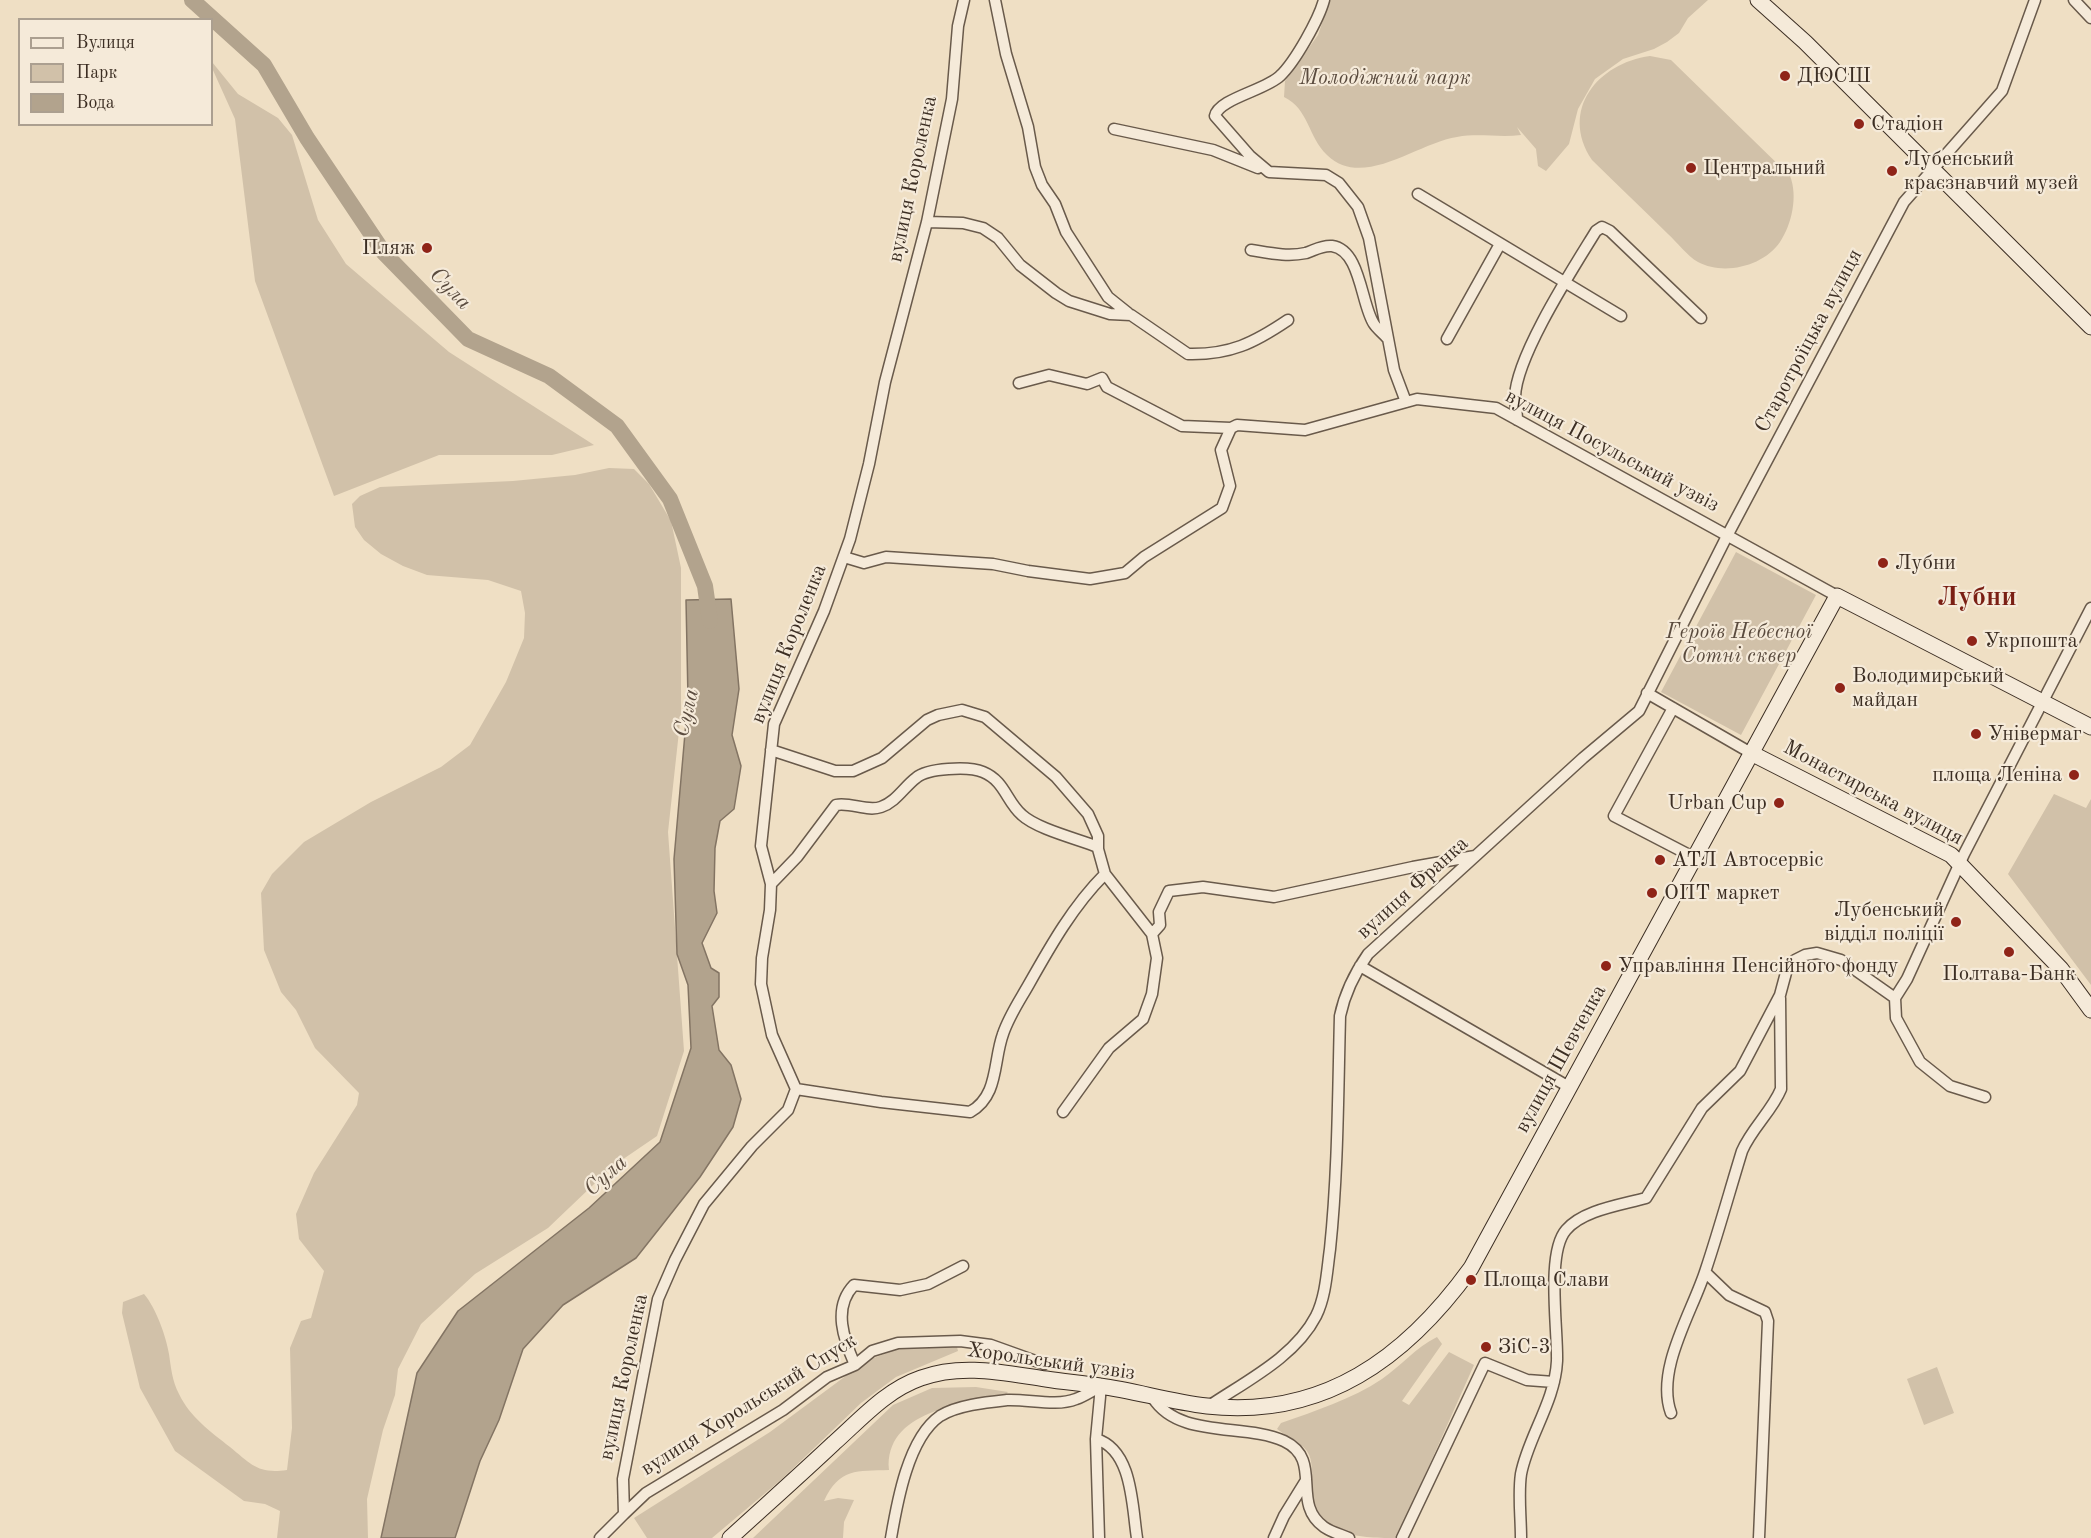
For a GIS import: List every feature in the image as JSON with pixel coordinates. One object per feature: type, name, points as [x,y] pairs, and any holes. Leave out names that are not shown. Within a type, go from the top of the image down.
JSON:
[{"type":"main road","points":[[1758,0],[1805,42],[2091,327]]},
{"type":"main road","points":[[1837,596],[2091,727]]},
{"type":"main road","name":"вулиця Шевченка","points":[[1209,1406],[1252,1407],[1310,1398],[1351,1382],[1410,1338],[1448,1300],[1471,1268],[1837,596]]},
{"type":"main road","name":"Монастирська вулиця","points":[[1751,753],[1960,862],[2061,969],[2091,1010]]},
{"type":"main road","name":"Хорольський узвіз","points":[[730,1538],[887,1395],[939,1372],[977,1369],[1101,1386],[1153,1398],[1209,1406]]},
{"type":"street","name":"вулиця Короленка","points":[[624,1514],[623,1479],[658,1299],[704,1204],[752,1146],[788,1110],[796,1089],[772,1035],[763,999],[762,958],[770,910],[771,884],[761,846],[774,724],[844,557],[869,464],[885,382],[927,222],[952,99],[958,27],[964,0]]},
{"type":"street","points":[[995,0],[1006,54],[1028,127],[1038,176],[1055,204],[1066,232],[1108,297],[1188,354],[1205,354],[1256,342],[1288,320]]},
{"type":"street","points":[[1269,172],[1250,156],[1217,121],[1215,113],[1220,107],[1267,86],[1280,76],[1297,54],[1324,0]]},
{"type":"street","name":"Старотроїцька вулиця","points":[[1727,536],[1905,202],[1932,168],[2002,91],[2035,0]]},
{"type":"street","points":[[2074,0],[2091,18]]},
{"type":"street","points":[[1114,129],[1214,150],[1269,172],[1326,175],[1339,183],[1358,207],[1370,238],[1394,370],[1406,402]]},
{"type":"street","points":[[1418,194],[1564,284],[1621,316]]},
{"type":"street","points":[[927,222],[963,223],[983,228],[998,238],[1020,265],[1035,278],[1068,301],[1110,314],[1131,315]]},
{"type":"street","points":[[1517,420],[1515,396],[1530,350],[1564,284],[1596,231],[1602,227],[1610,231],[1701,318]]},
{"type":"street","points":[[1447,339],[1500,244]]},
{"type":"street","points":[[1251,250],[1281,256],[1307,253],[1322,246],[1335,246],[1353,263],[1374,324],[1388,338]]},
{"type":"street","name":"вулиця Посульський узвіз","points":[[1018,383],[1049,375],[1087,384],[1102,378],[1107,387],[1182,426],[1231,428],[1237,425],[1305,430],[1417,399],[1443,400],[1496,408],[1837,596]]},
{"type":"street","points":[[844,557],[864,563],[886,557],[993,564],[1028,572],[1090,579],[1125,573],[1144,557],[1222,508],[1230,486],[1221,450],[1231,428]]},
{"type":"street","name":"вулиця Франка","points":[[1209,1406],[1275,1362],[1301,1338],[1317,1315],[1325,1286],[1335,1205],[1340,1016],[1345,992],[1360,966],[1368,954],[1583,758],[1639,711],[1727,536]]},
{"type":"street","points":[[1985,1097],[1950,1086],[1920,1062],[1896,1018],[1895,998],[1907,979],[1960,862],[2091,608]]},
{"type":"street","points":[[1647,693],[1751,753]]},
{"type":"street","points":[[1673,708],[1614,816],[1695,858]]},
{"type":"street","points":[[771,750],[836,771],[853,771],[897,748],[927,720],[949,711],[974,712],[985,717],[1056,777],[1088,814],[1098,836],[1098,847],[1105,874],[1152,934],[1157,958],[1152,994],[1143,1019],[1109,1048],[1063,1112]]},
{"type":"street","points":[[771,884],[797,858],[836,805],[847,803],[874,809],[883,807],[923,773],[952,769],[969,768],[982,771],[1004,787],[1016,809],[1028,821],[1098,847]]},
{"type":"street","points":[[1152,934],[1160,925],[1159,912],[1169,891],[1185,887],[1222,889],[1274,897],[1413,867],[1477,856]]},
{"type":"street","points":[[796,1089],[970,1112],[978,1107],[989,1094],[1002,1035],[1009,1018],[1062,928],[1091,888],[1105,874]]},
{"type":"street","points":[[1521,1538],[1521,1473],[1554,1382],[1557,1330],[1554,1294],[1558,1246],[1566,1229],[1582,1218],[1646,1198],[1702,1108],[1740,1071],[1780,995],[1791,964],[1805,955],[1817,953],[1841,960],[1895,998]]},
{"type":"street","points":[[1360,966],[1569,1087]]},
{"type":"street","points":[[1671,1413],[1668,1380],[1678,1337],[1705,1272],[1742,1151],[1750,1133],[1777,1097],[1780,1089],[1780,995]]},
{"type":"street","points":[[855,1365],[845,1341],[842,1316],[847,1293],[854,1286],[900,1290],[928,1284],[963,1266]]},
{"type":"street","points":[[1705,1272],[1729,1295],[1765,1312],[1768,1321],[1759,1538]]},
{"type":"street","name":"вулиця Хорольський Спуск","points":[[624,1514],[646,1493],[783,1410],[827,1377],[855,1365],[873,1351],[898,1343],[943,1341],[990,1345],[1044,1364]]},
{"type":"street","points":[[1402,1538],[1485,1363],[1527,1380],[1554,1382]]},
{"type":"street","points":[[1099,1538],[1096,1439],[1101,1386]]},
{"type":"street","points":[[891,1538],[898,1497],[911,1458],[926,1432],[941,1415],[968,1406],[1008,1400],[1076,1400],[1101,1386]]},
{"type":"street","points":[[1153,1398],[1161,1411],[1191,1422],[1284,1441],[1296,1448],[1304,1458],[1307,1470],[1305,1482],[1307,1502],[1316,1518],[1324,1527],[1349,1538]]},
{"type":"street","points":[[1096,1439],[1102,1441],[1116,1454],[1128,1481],[1137,1538]]},
{"type":"street","points":[[1274,1538],[1284,1516],[1305,1482]]},
{"type":"street","points":[[600,1538],[624,1514]]},
{"type":"green space","name":"Молодіжний парк","points":[[1330,0],[1708,0],[1688,18],[1679,33],[1667,42],[1654,49],[1623,59],[1595,79],[1578,109],[1569,144],[1546,171],[1538,166],[1536,149],[1517,127],[1521,135],[1457,137],[1373,166],[1357,168],[1341,165],[1327,155],[1299,109],[1284,97],[1285,81],[1318,35]]},
{"type":"green space","name":"Центральний","points":[[1650,56],[1671,60],[1790,176],[1794,201],[1791,218],[1784,235],[1773,250],[1754,263],[1720,268],[1698,262],[1686,253],[1592,160],[1583,141],[1580,124],[1582,107],[1589,92],[1614,68],[1631,60]]},
{"type":"green space","points":[[213,63],[238,94],[278,118],[292,135],[318,220],[346,264],[449,352],[594,445],[552,455],[439,455],[334,496],[255,281],[235,119],[213,70]]},
{"type":"green space","points":[[609,468],[634,469],[649,484],[671,521],[681,568],[681,713],[668,832],[684,1051],[657,1136],[613,1166],[548,1228],[475,1274],[421,1324],[398,1369],[395,1395],[383,1430],[367,1499],[368,1538],[277,1538],[280,1511],[265,1504],[244,1501],[175,1451],[140,1388],[122,1313],[123,1302],[144,1294],[148,1300],[163,1331],[177,1389],[201,1424],[256,1467],[269,1471],[287,1470],[292,1428],[290,1348],[301,1321],[311,1318],[324,1271],[299,1239],[296,1214],[314,1173],[357,1105],[359,1093],[315,1048],[296,1010],[281,992],[264,950],[261,893],[272,874],[304,842],[371,802],[441,767],[470,745],[506,682],[524,638],[525,613],[521,591],[488,580],[427,575],[403,566],[381,554],[364,540],[355,527],[352,504],[360,496],[380,487],[513,481],[575,475]]},
{"type":"green space","name":"Героїв Небесної Сотні сквер","points":[[1736,552],[1816,595],[1741,735],[1661,692]]},
{"type":"green space","points":[[2054,794],[2086,808],[2091,799],[2091,985],[2008,874]]},
{"type":"green space","points":[[1437,1337],[1442,1344],[1402,1401],[1409,1405],[1449,1352],[1474,1365],[1400,1531],[1395,1538],[1367,1537],[1340,1531],[1320,1516],[1314,1504],[1311,1464],[1307,1451],[1277,1429],[1281,1423],[1358,1393],[1389,1374],[1422,1346]]},
{"type":"green space","points":[[932,1345],[957,1347],[958,1351],[896,1377],[861,1403],[782,1479],[712,1538],[647,1538],[634,1518],[770,1432],[866,1361],[900,1348]]},
{"type":"green space","points":[[1937,1367],[1954,1413],[1924,1425],[1907,1379]]},
{"type":"green space","points":[[976,1387],[1008,1392],[1004,1396],[968,1402],[929,1414],[912,1423],[899,1435],[891,1450],[889,1470],[858,1472],[836,1482],[824,1501],[838,1498],[854,1500],[844,1522],[843,1538],[753,1538],[893,1405],[932,1388]]},
{"type":"water","points":[[731,599],[739,689],[732,735],[741,766],[734,809],[720,821],[715,848],[714,891],[717,913],[702,943],[711,968],[719,973],[719,997],[712,1006],[719,1050],[731,1065],[741,1099],[733,1127],[700,1177],[636,1258],[563,1305],[523,1349],[499,1420],[480,1461],[455,1538],[381,1538],[417,1373],[458,1311],[589,1208],[660,1142],[691,1048],[688,985],[677,954],[674,859],[688,699],[686,600]]},
{"type":"waterway","name":"Сула","points":[[192,0],[212,18]]},
{"type":"waterway","name":"Сула","points":[[213,19],[264,65],[307,138],[384,253],[468,339],[549,376],[617,426],[670,499],[705,586],[710,621]]},
{"type":"place","name":"ДЮСШ","points":[[1785,76]]},
{"type":"place","name":"Стадіон","points":[[1859,124]]},
{"type":"place","name":"Центральний","points":[[1691,168]]},
{"type":"place","name":"Лубенський краєзнавчий музей","points":[[1892,171]]},
{"type":"place","name":"Пляж","points":[[427,248]]},
{"type":"place","name":"Лубни","points":[[1883,563]]},
{"type":"place","name":"Укрпошта","points":[[1972,641]]},
{"type":"place","name":"Володимирський майдан","points":[[1840,688]]},
{"type":"place","name":"Універмаг","points":[[1976,734]]},
{"type":"place","name":"площа Леніна","points":[[2074,775]]},
{"type":"place","name":"Urban Cup","points":[[1779,803]]},
{"type":"place","name":"АТЛ Автосервіс","points":[[1660,860]]},
{"type":"place","name":"ОПТ маркет","points":[[1652,893]]},
{"type":"place","name":"Лубенський відділ поліції","points":[[1956,922]]},
{"type":"place","name":"Полтава-Банк","points":[[2009,952]]},
{"type":"place","name":"Управління Пенсійного фонду","points":[[1606,966]]},
{"type":"place","name":"Площа Слави","points":[[1471,1280]]},
{"type":"place","name":"ЗіС-3","points":[[1486,1347]]},
{"type":"district","name":"Лубни","points":[[1977,598]]}]
